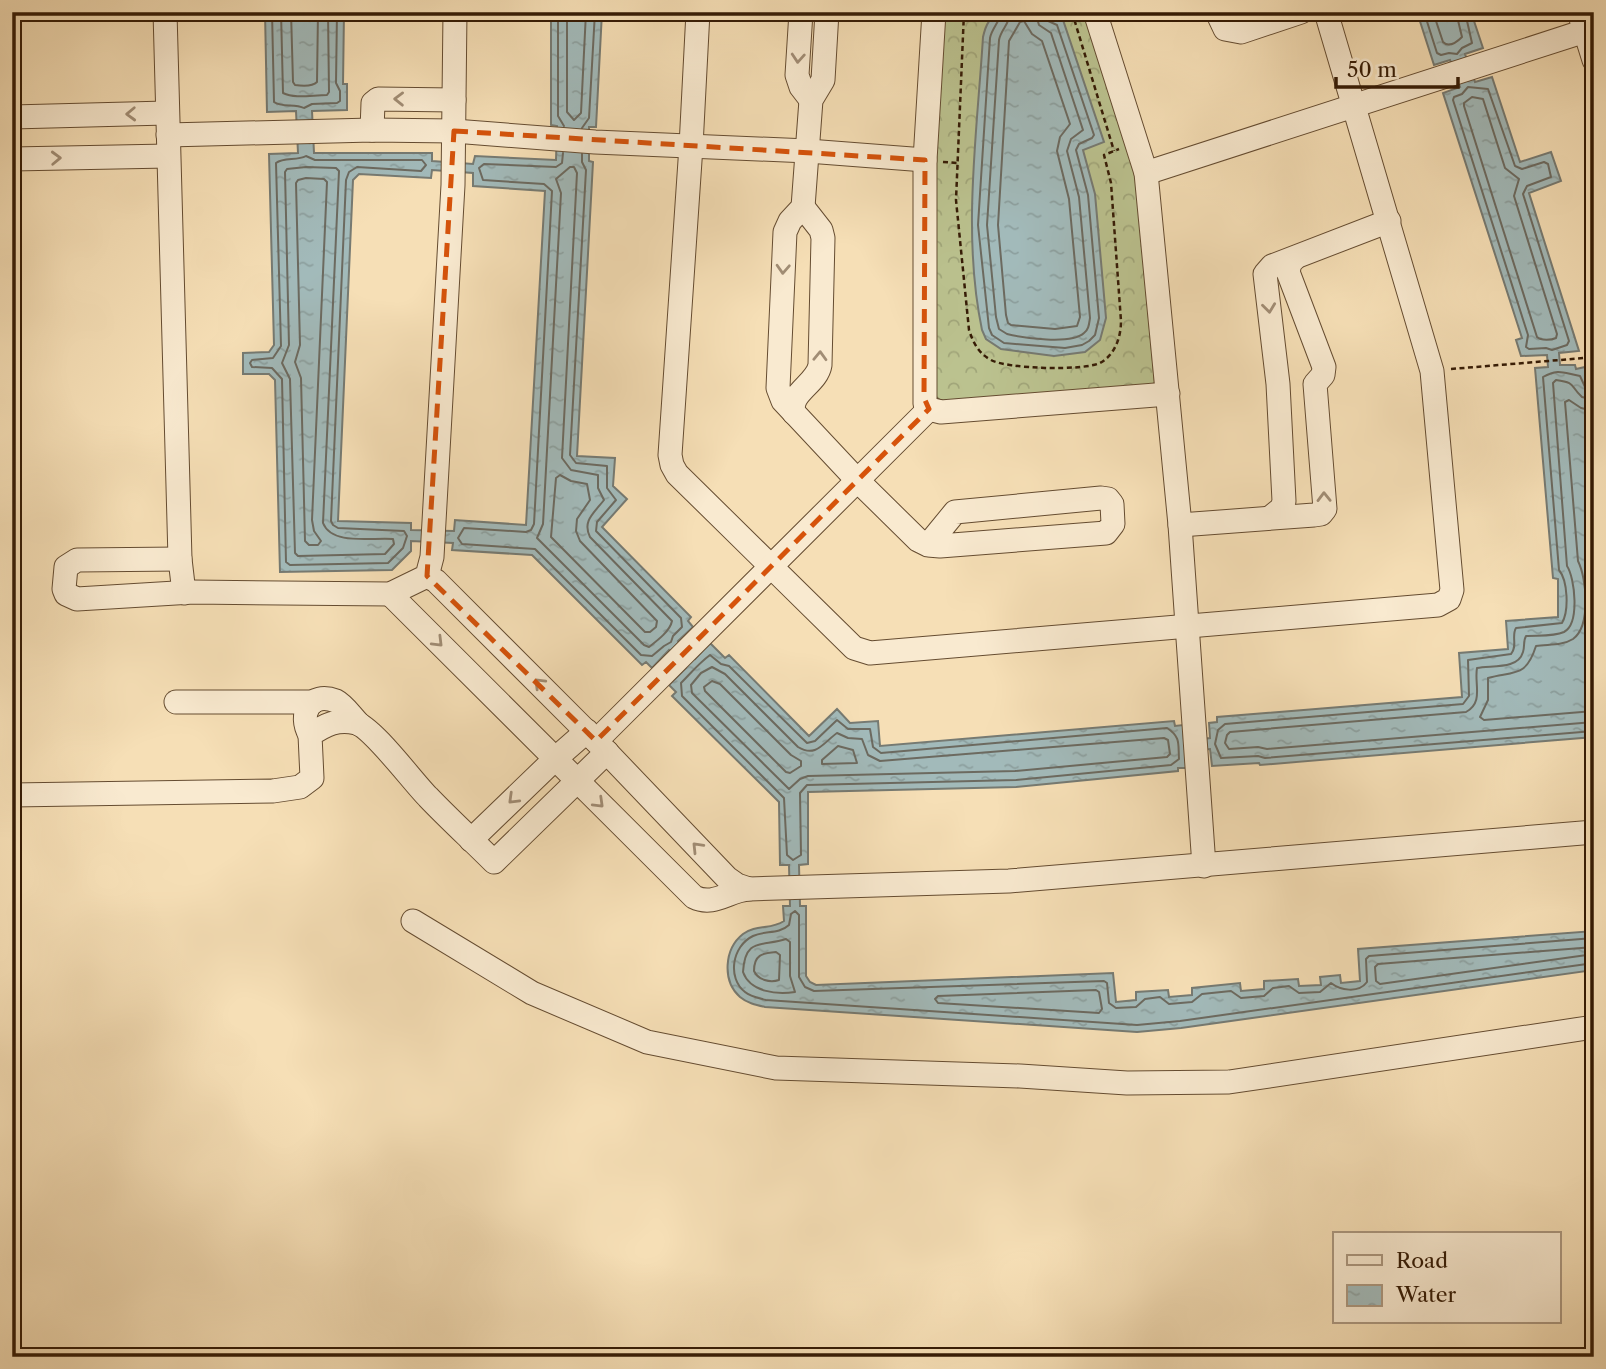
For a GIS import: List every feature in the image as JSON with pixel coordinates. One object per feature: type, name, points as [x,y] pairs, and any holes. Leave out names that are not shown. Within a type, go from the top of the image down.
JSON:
[{"type":"street","points":[[165,12],[180,559],[184,593]]},
{"type":"street","points":[[427,576],[432,552],[453,185],[455,12]]},
{"type":"street","points":[[698,12],[670,455],[672,466],[677,474],[854,648],[870,653],[1438,605],[1449,599],[1452,590],[1432,370],[1326,12]]},
{"type":"street","points":[[801,12],[797,75],[801,87],[811,100]]},
{"type":"street","points":[[827,12],[823,80],[811,100],[803,207],[790,221],[785,232],[779,395],[857,480],[918,540],[928,545],[1106,533],[1113,524],[1112,504],[1108,499],[1101,498],[955,512],[928,545]]},
{"type":"street","points":[[934,12],[925,160],[923,398],[929,409],[941,412],[1168,394]]},
{"type":"street","points":[[1095,12],[1146,173],[1180,525],[1204,866]]},
{"type":"street","points":[[1217,12],[1224,29],[1236,33],[1301,12]]},
{"type":"street","points":[[1146,173],[1490,61],[1588,32]]},
{"type":"street","points":[[372,130],[373,103],[378,99],[454,100]]},
{"type":"street","points":[[12,117],[167,135]]},
{"type":"street","points":[[12,159],[167,135],[372,130],[454,141],[549,139],[808,151],[925,160]]},
{"type":"street","points":[[794,413],[794,399],[814,379],[820,365],[823,238],[821,230],[803,207]]},
{"type":"street","points":[[1270,517],[1282,508],[1284,501],[1278,384],[1265,274],[1272,266],[1389,221]]},
{"type":"street","points":[[1278,384],[1316,381],[1323,374],[1324,367],[1289,272],[1290,262],[1294,258]]},
{"type":"street","points":[[1180,525],[1321,514],[1325,509],[1316,381]]},
{"type":"street","points":[[176,702],[313,702],[324,698],[339,702],[494,862],[578,782],[597,741],[929,409]]},
{"type":"street","points":[[180,559],[77,560],[66,567],[64,589],[66,594],[77,599],[184,593],[390,594],[427,576]]},
{"type":"street","points":[[427,576],[436,581],[597,741],[727,878],[749,889]]},
{"type":"street","points":[[390,594],[694,897],[702,901],[711,901],[749,889],[1009,881],[1594,832]]},
{"type":"street","points":[[12,796],[273,791],[300,787],[312,778],[310,735],[304,724],[304,712],[313,702]]},
{"type":"street","points":[[310,735],[327,724],[342,721],[359,724]]},
{"type":"street","points":[[471,839],[555,759],[597,741]]},
{"type":"street","points":[[413,921],[532,993],[647,1042],[776,1068],[1020,1076],[1127,1083],[1229,1082],[1594,1027]]},
{"type":"path","points":[[964,12],[956,200],[969,330],[974,344],[992,361],[1021,368],[1089,367],[1102,362],[1110,354],[1121,331],[1111,183],[1104,155],[1114,151],[1072,12]]},
{"type":"path","points":[[1432,370],[1575,358],[1594,354]]},
{"type":"highlighted area","points":[[454,131],[925,160],[924,398],[929,409],[596,741],[427,576]]},
{"type":"green space","points":[[941,12],[1086,12],[1134,158],[1155,383],[1149,386],[941,401],[935,396],[935,170]]},
{"type":"water","points":[[265,12],[344,12],[343,84],[347,84],[347,110],[312,111],[314,153],[432,153],[432,161],[473,164],[475,156],[556,160],[557,126],[551,125],[551,12],[602,12],[596,127],[589,127],[589,161],[593,162],[577,456],[615,458],[613,486],[627,499],[602,527],[691,617],[688,621],[693,627],[678,641],[695,659],[710,643],[725,658],[729,655],[809,736],[837,709],[850,723],[878,721],[880,746],[1174,721],[1175,726],[1183,725],[1184,741],[1210,738],[1209,723],[1217,722],[1217,717],[1462,697],[1459,653],[1508,649],[1506,621],[1558,617],[1558,579],[1553,578],[1535,368],[1548,367],[1547,355],[1521,356],[1516,340],[1522,338],[1443,93],[1460,87],[1450,60],[1434,65],[1417,12],[1471,12],[1483,48],[1465,54],[1475,82],[1492,77],[1520,162],[1551,152],[1561,181],[1529,193],[1579,351],[1559,353],[1560,365],[1575,365],[1576,369],[1585,367],[1594,393],[1594,737],[1260,765],[1212,766],[1210,749],[1186,751],[1186,768],[1178,768],[1178,771],[1016,787],[808,792],[808,864],[799,865],[800,906],[806,906],[806,976],[816,985],[1113,973],[1116,1002],[1136,1000],[1136,992],[1168,990],[1169,997],[1192,995],[1192,988],[1240,983],[1241,991],[1264,989],[1264,981],[1298,979],[1299,986],[1321,985],[1320,977],[1340,975],[1341,983],[1360,981],[1358,949],[1594,931],[1594,970],[1137,1032],[765,1007],[743,999],[734,990],[728,974],[732,948],[748,931],[784,921],[783,906],[790,906],[789,865],[780,865],[779,802],[672,696],[676,692],[669,685],[686,668],[669,650],[652,668],[646,662],[642,665],[532,555],[452,550],[453,543],[411,541],[411,551],[392,570],[280,572],[275,380],[269,374],[243,374],[243,353],[269,352],[274,345],[269,154],[298,153],[296,111],[267,112]],"holes":[[[432,170],[473,173],[473,186],[545,191],[526,525],[455,520],[454,531],[411,530],[411,523],[338,521],[353,180],[359,174],[431,178]]]},
{"type":"water","points":[[1001,12],[1030,12],[1062,17],[1104,142],[1083,150],[1095,194],[1106,318],[1100,340],[1085,352],[1054,356],[1001,349],[986,339],[982,330],[973,257],[975,147],[983,37],[989,22]]}]
